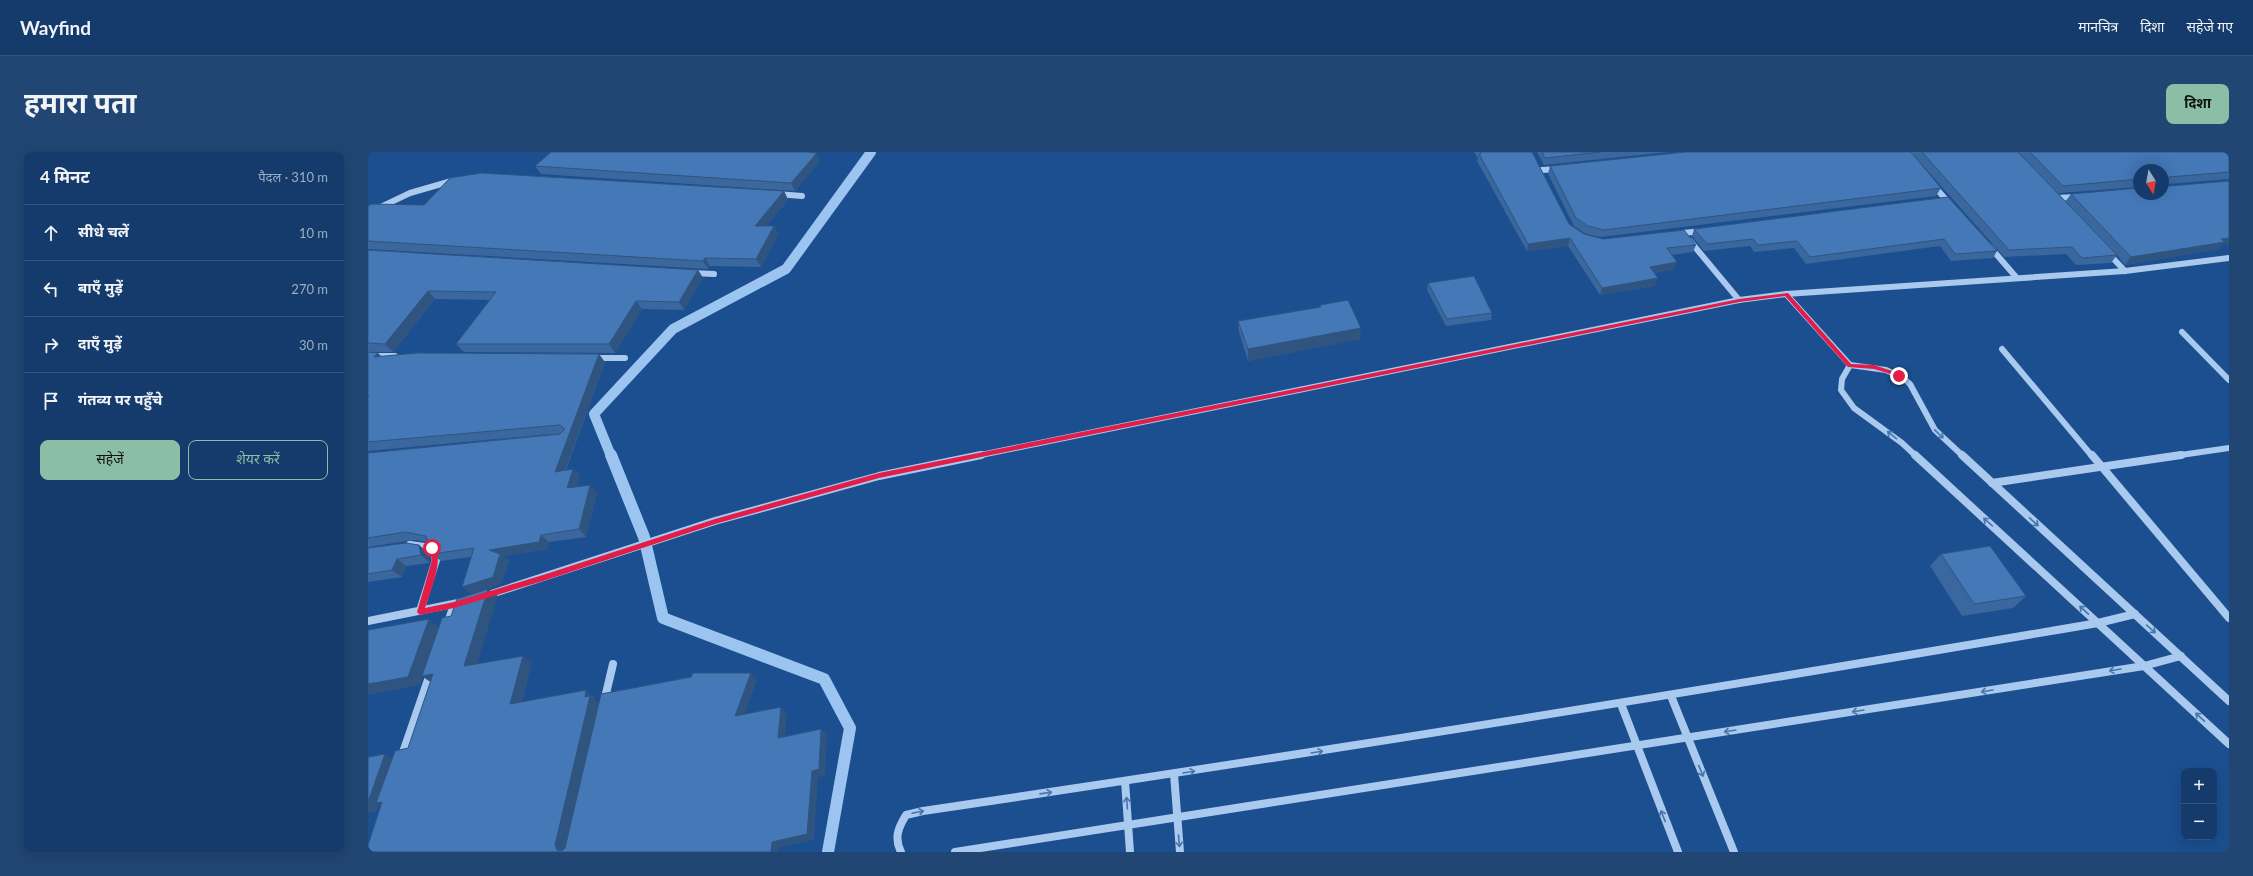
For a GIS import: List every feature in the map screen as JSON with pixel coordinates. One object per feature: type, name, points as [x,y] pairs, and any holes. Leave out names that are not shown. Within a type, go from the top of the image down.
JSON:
[{"type":"street","points":[[1538,164],[1545,177]]},
{"type":"street","points":[[1542,170],[1564,168]]},
{"type":"street","points":[[368,213],[383,205],[437,184],[460,179]]},
{"type":"street","points":[[1930,181],[1955,210]]},
{"type":"street","points":[[2051,193],[2061,204]]},
{"type":"street","points":[[771,194],[802,196]]},
{"type":"street","points":[[2056,198],[2086,196]]},
{"type":"street","points":[[1937,200],[1945,199]]},
{"type":"street","points":[[1676,234],[1707,230]]},
{"type":"street","points":[[1683,233],[1739,300]]},
{"type":"street","points":[[1986,243],[2016,277]]},
{"type":"street","points":[[2104,248],[2125,271]]},
{"type":"street","points":[[368,621],[454,605],[543,578],[715,521],[879,476],[1739,300],[1786,294],[2016,277],[2125,271],[2229,258]]},
{"type":"street","points":[[682,272],[714,274]]},
{"type":"street","points":[[1786,294],[1850,366],[1887,370],[1908,383],[1915,391],[1925,417],[1935,430],[2229,701]]},
{"type":"street","points":[[2182,332],[2229,380]]},
{"type":"street","points":[[2002,349],[2229,618]]},
{"type":"street","points":[[368,356],[399,356]]},
{"type":"street","points":[[586,358],[625,358]]},
{"type":"street","points":[[1850,366],[1842,379],[1841,390],[1854,408],[1902,443],[2229,744]]},
{"type":"street","points":[[1992,483],[2229,448]]},
{"type":"street","points":[[403,546],[415,545],[432,548],[436,560],[420,612]]},
{"type":"street","points":[[444,635],[454,605]]},
{"type":"street","points":[[901,852],[896,842],[898,827],[906,815],[1671,696],[2098,623],[2135,614]]},
{"type":"street","points":[[955,852],[2144,666],[2181,656]]},
{"type":"street","points":[[397,769],[433,664]]},
{"type":"street","points":[[603,710],[613,664]]},
{"type":"street","points":[[1671,696],[1734,852]]},
{"type":"street","points":[[1621,704],[1678,852]]},
{"type":"street","points":[[1174,774],[1180,852]]},
{"type":"street","points":[[1126,781],[1130,852]]},
{"type":"building","points":[[551,152],[817,153],[791,183],[535,166]]},
{"type":"building","points":[[1480,152],[1532,152],[1569,224],[1584,234],[1603,239],[1684,230],[1696,245],[1667,248],[1677,262],[1650,267],[1658,278],[1602,288],[1570,238],[1528,244],[1479,154],[1481,154]]},
{"type":"building","points":[[1542,152],[1600,152],[1545,158]]},
{"type":"building","points":[[1686,152],[1911,152],[1941,188],[1604,230],[1588,226],[1576,218],[1550,166]]},
{"type":"building","points":[[1922,152],[2018,152],[2117,255],[2082,258],[2072,247],[2009,250]]},
{"type":"building","points":[[2030,152],[2229,152],[2229,172],[2169,177],[2169,164],[2133,164],[2133,180],[2063,186]]},
{"type":"building","points":[[481,173],[784,191],[755,226],[774,226],[756,259],[705,258],[703,261],[368,241],[368,206],[372,204],[424,205],[450,178]]},
{"type":"building","points":[[2229,181],[2229,238],[2221,239],[2225,242],[2131,257],[2071,194],[2133,189],[2133,200],[2169,200],[2169,186]]},
{"type":"building","points":[[1948,197],[1997,251],[1955,254],[1944,239],[1810,257],[1797,241],[1758,245],[1753,239],[1707,244],[1694,229]]},
{"type":"building","points":[[368,250],[698,270],[679,302],[636,301],[609,344],[456,344],[496,292],[428,291],[385,344],[368,343]]},
{"type":"building","points":[[1474,276],[1492,313],[1447,319],[1428,283]]},
{"type":"building","points":[[1348,300],[1361,328],[1248,349],[1238,321],[1321,307],[1320,305]]},
{"type":"building","points":[[368,352],[378,353],[374,357],[417,353],[599,354],[555,472],[573,469],[567,488],[590,485],[579,529],[541,535],[539,542],[489,550],[500,554],[493,577],[462,587],[474,548],[432,554],[426,536],[405,532],[368,538],[368,453],[560,434],[565,429],[560,425],[368,442]]},
{"type":"building","points":[[406,543],[419,545],[421,555],[397,559],[392,570],[368,574],[368,548]]},
{"type":"building","points":[[1990,546],[2026,596],[1974,604],[1941,554]]},
{"type":"building","points":[[488,589],[464,666],[523,656],[510,704],[586,690],[585,697],[590,696],[555,845],[557,850],[562,851],[565,848],[601,694],[691,677],[693,673],[751,673],[735,716],[781,707],[778,738],[821,729],[819,769],[812,771],[807,834],[772,842],[771,852],[368,852],[368,845],[382,802],[376,803],[395,751],[408,748],[433,674],[422,676],[442,618],[451,616],[457,599]]},
{"type":"building","points":[[429,619],[408,677],[368,684],[368,630]]},
{"type":"building","points":[[385,754],[368,802],[368,757]]},
{"type":"waterway","points":[[611,456],[594,414],[673,329],[786,269],[871,152]]},
{"type":"waterway","points":[[611,455],[644,537],[663,618],[824,679],[850,728],[828,852]]},
{"type":"route","points":[[432,548],[436,560],[420,612],[454,605],[543,578],[715,521],[879,476],[1739,300],[1786,294],[1850,366],[1874,367],[1887,370],[1899,376]]}]
